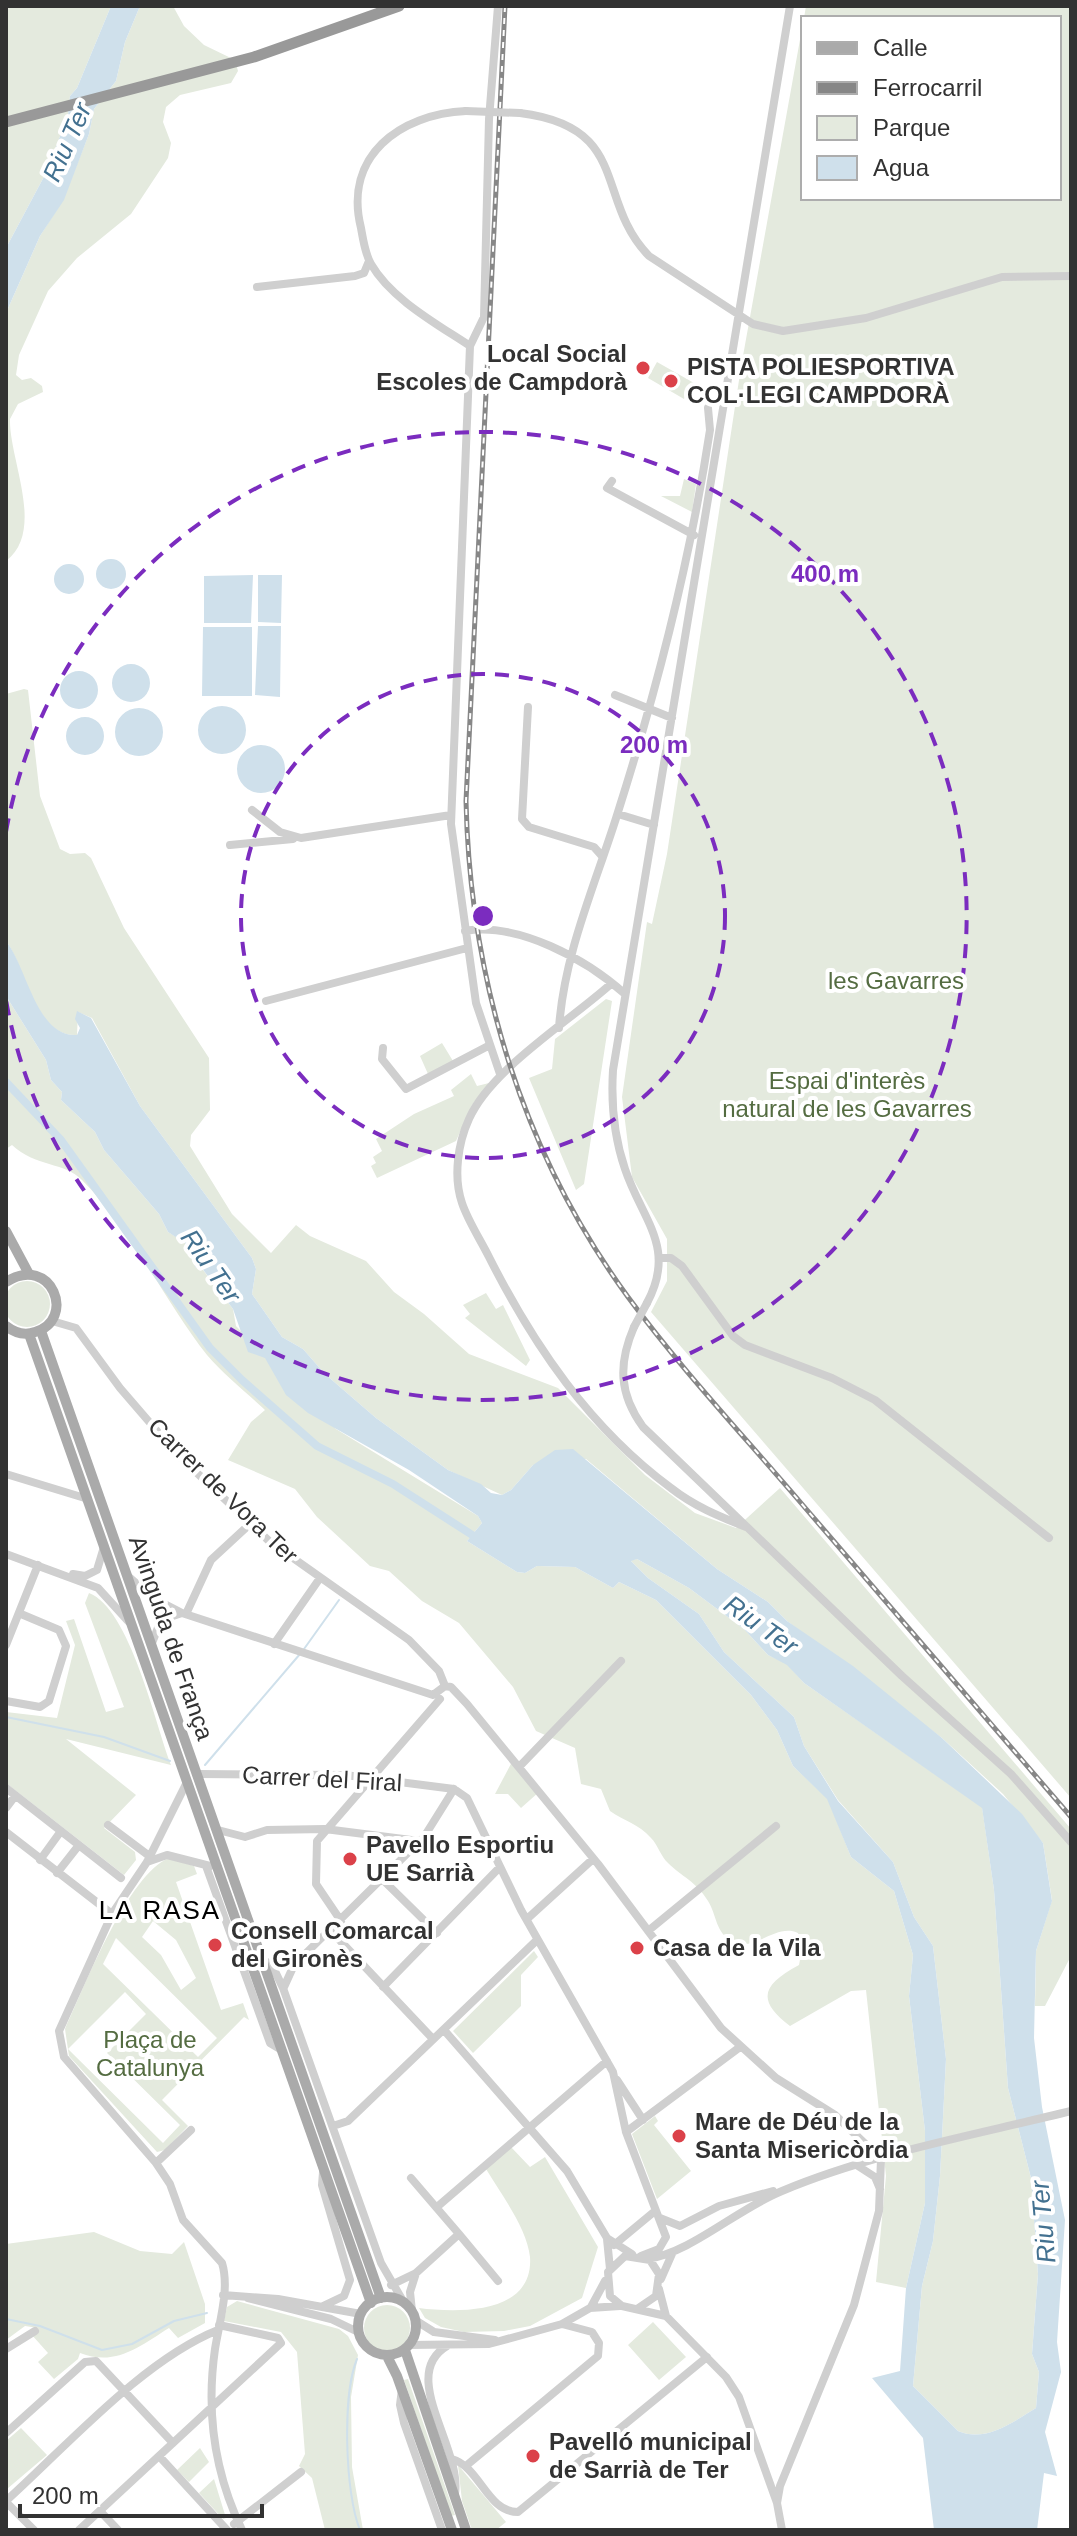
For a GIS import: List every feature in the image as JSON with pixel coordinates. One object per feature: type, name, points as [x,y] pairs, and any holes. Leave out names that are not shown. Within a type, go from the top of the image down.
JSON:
[{"type":"highway","points":[[6,122],[181,78],[304,42],[399,6]]},
{"type":"main road","points":[[6,1231],[29,1274]]},
{"type":"main road","points":[[6,1281],[29,1274],[43,1279],[55,1293],[57,1304],[52,1321],[41,1331],[29,1334],[6,1326]]},
{"type":"main road","name":"Avinguda de França","points":[[41,1331],[263,1959],[376,2300]]},
{"type":"main road","name":"Avinguda de França","points":[[29,1334],[280,2049],[376,2300]]},
{"type":"main road","points":[[376,2300],[403,2301],[414,2315],[415,2334],[407,2348],[387,2356],[368,2349],[358,2332],[361,2314],[376,2300]]},
{"type":"main road","points":[[407,2348],[415,2387],[466,2530]]},
{"type":"main road","points":[[387,2356],[402,2389],[452,2530]]},
{"type":"street","points":[[498,6],[489,119],[484,317],[470,346],[451,815],[476,1003],[500,1074]]},
{"type":"street","points":[[788,6],[613,1070],[613,1118],[624,1165],[655,1233],[660,1258],[658,1275],[624,1351],[622,1373],[632,1410],[650,1435],[1011,1774],[1071,1842]]},
{"type":"street","points":[[470,346],[387,286],[369,261],[356,207],[360,181],[372,155],[387,138],[415,120],[436,112],[539,115],[583,137],[608,169],[636,243],[649,256],[728,304],[753,324],[783,331],[805,330],[886,313],[1002,277],[1071,276]]},
{"type":"street","points":[[257,287],[361,275],[369,261]]},
{"type":"street","points":[[559,1028],[571,959],[618,814],[694,535],[710,430],[708,408]]},
{"type":"street","points":[[612,481],[607,488],[694,535]]},
{"type":"street","points":[[615,695],[672,718]]},
{"type":"street","points":[[528,707],[522,819],[529,827],[594,847],[602,856]]},
{"type":"street","points":[[252,810],[276,830],[301,838]]},
{"type":"street","points":[[618,814],[654,825]]},
{"type":"street","points":[[230,845],[301,838],[451,815]]},
{"type":"street","points":[[465,931],[500,930],[571,959],[625,994]]},
{"type":"street","points":[[266,1001],[467,948]]},
{"type":"street","points":[[612,983],[500,1074],[468,1121],[458,1181],[463,1205],[505,1289],[546,1359],[610,1436],[688,1500],[706,1512],[746,1527]]},
{"type":"street","points":[[383,1048],[382,1059],[406,1089],[490,1045]]},
{"type":"street","points":[[660,1258],[671,1258],[682,1266],[733,1336],[745,1345],[832,1378],[875,1400],[1049,1538]]},
{"type":"street","name":"Carrer de Vora Ter","points":[[52,1321],[76,1328],[120,1388],[176,1453],[251,1523],[426,1656],[444,1677],[444,1692],[519,1767],[740,2047],[776,2078],[835,2115],[885,2158]]},
{"type":"street","points":[[6,1341],[16,1332]]},
{"type":"street","points":[[6,1474],[88,1499]]},
{"type":"street","points":[[152,1643],[161,1620],[184,1614],[211,1560],[251,1523]]},
{"type":"street","points":[[65,1574],[94,1573],[101,1563],[104,1543]]},
{"type":"street","points":[[6,1554],[65,1574],[107,1595],[132,1626]]},
{"type":"street","points":[[6,1645],[21,1614],[38,1565]]},
{"type":"street","points":[[129,1577],[153,1598],[184,1614],[433,1695],[444,1692]]},
{"type":"street","points":[[274,1644],[320,1578]]},
{"type":"street","points":[[6,1701],[40,1707],[49,1701],[66,1646],[59,1630],[21,1614]]},
{"type":"street","points":[[519,1767],[621,1661]]},
{"type":"street","points":[[341,1921],[316,1884],[317,1841],[444,1692]]},
{"type":"street","name":"Carrer del Firal","points":[[199,1774],[370,1777],[454,1789]]},
{"type":"street","points":[[188,1782],[147,1859],[112,1914],[59,2031],[60,2049],[68,2063],[156,2163],[170,2184],[183,2220],[222,2263],[223,2295],[209,2407],[217,2463],[240,2526]]},
{"type":"street","points":[[6,1788],[121,1878]]},
{"type":"street","points":[[283,1988],[294,1965],[419,1841],[454,1789],[467,1798],[537,1940],[643,2120]]},
{"type":"street","points":[[6,1808],[15,1796]]},
{"type":"street","points":[[108,1825],[147,1859]]},
{"type":"street","points":[[648,1931],[776,1826]]},
{"type":"street","points":[[218,1830],[245,1837],[267,1830],[325,1829],[419,1841]]},
{"type":"street","points":[[40,1860],[61,1831]]},
{"type":"street","points":[[6,1832],[112,1914]]},
{"type":"street","points":[[57,1873],[79,1845]]},
{"type":"street","points":[[147,1859],[172,1855],[218,1869]]},
{"type":"street","points":[[527,1919],[593,1859]]},
{"type":"street","name":"Avinguda de França","points":[[206,1866],[270,2043],[280,2049]]},
{"type":"street","points":[[383,1987],[500,1867]]},
{"type":"street","points":[[382,1879],[437,1933]]},
{"type":"street","points":[[233,1941],[238,1927]]},
{"type":"street","points":[[331,1931],[433,2039]]},
{"type":"street","points":[[333,2126],[348,2121],[537,1940]]},
{"type":"street","name":"Avinguda de França","points":[[263,1959],[273,1967],[283,1988],[391,2285],[403,2301]]},
{"type":"street","points":[[444,2030],[567,2171],[610,2242],[656,2267],[666,2316]]},
{"type":"street","points":[[626,2132],[740,2047]]},
{"type":"street","points":[[437,2207],[607,2061]]},
{"type":"street","points":[[613,2072],[626,2132],[666,2237],[664,2244],[640,2256]]},
{"type":"street","points":[[590,2308],[618,2259],[672,2254],[733,2215],[780,2191],[885,2158],[1071,2111]]},
{"type":"street","points":[[156,2163],[191,2130]]},
{"type":"street","points":[[777,2503],[785,2473],[844,2334],[881,2194],[885,2158]]},
{"type":"street","points":[[858,2166],[875,2177],[881,2194]]},
{"type":"street","name":"Avinguda de França","points":[[323,2306],[344,2296],[350,2280],[322,2185],[324,2168]]},
{"type":"street","points":[[411,2178],[498,2281]]},
{"type":"street","points":[[657,2214],[680,2226],[719,2206],[764,2192],[780,2191]]},
{"type":"street","points":[[610,2242],[657,2214]]},
{"type":"street","points":[[391,2285],[416,2273],[459,2234]]},
{"type":"street","points":[[610,2242],[610,2296],[622,2306]]},
{"type":"street","points":[[637,2309],[652,2302],[672,2254]]},
{"type":"street","points":[[416,2273],[410,2292],[414,2315],[434,2332],[500,2340]]},
{"type":"street","points":[[223,2295],[248,2298],[331,2319],[358,2332]]},
{"type":"street","points":[[248,2298],[259,2296],[361,2314]]},
{"type":"street","points":[[407,2348],[422,2343],[447,2346],[500,2340],[562,2324],[590,2308],[622,2306],[666,2316],[734,2388],[777,2503],[782,2530]]},
{"type":"street","points":[[467,2465],[598,2356],[599,2343],[592,2332],[562,2324]]},
{"type":"street","points":[[34,2530],[6,2501],[180,2346],[218,2327],[278,2338],[281,2343],[79,2530]]},
{"type":"street","points":[[6,2349],[35,2331]]},
{"type":"street","points":[[447,2346],[428,2364],[426,2375],[452,2459],[457,2482],[455,2499]]},
{"type":"street","points":[[452,2459],[467,2465],[507,2511],[518,2512],[707,2357]]},
{"type":"street","points":[[6,2433],[85,2362],[96,2361],[173,2443]]},
{"type":"street","points":[[415,2387],[435,2408]]},
{"type":"street","points":[[402,2389],[400,2405],[404,2423],[442,2530]]},
{"type":"street","points":[[159,2456],[227,2530],[240,2526],[301,2472]]},
{"type":"street","points":[[766,2472],[785,2473]]},
{"type":"street","points":[[100,2511],[118,2530]]},
{"type":"green space","points":[[6,6],[111,6],[77,88],[70,96],[68,115],[47,171],[6,248]]},
{"type":"green space","points":[[140,6],[173,6],[184,26],[204,45],[235,60],[238,71],[231,83],[180,95],[166,107],[163,122],[171,143],[168,158],[131,214],[77,258],[48,291],[19,355],[16,375],[22,380],[31,378],[42,386],[43,392],[18,404],[10,419],[25,513],[18,548],[6,561],[6,313],[40,236],[63,200],[89,134],[94,109],[116,81],[125,42]]},
{"type":"green space","name":"Espai d'interès natural de les Gavarres","points":[[806,6],[1071,6],[1071,1798],[651,1312],[667,1281],[667,1239],[632,1177],[622,1097],[647,922],[652,924],[667,854],[741,367],[801,34],[801,200],[1061,200],[1061,16],[804,16]]},
{"type":"green space","name":"PISTA POLIESPORTIVA COL·LEGI CAMPDORÀ","points":[[657,362],[694,383],[684,399],[648,378]]},
{"type":"green space","points":[[684,479],[696,484],[692,512],[661,496],[680,496]]},
{"type":"green space","points":[[28,690],[40,796],[60,849],[70,854],[85,853],[91,858],[124,928],[209,1058],[210,1110],[191,1135],[190,1146],[232,1214],[271,1253],[296,1225],[310,1236],[366,1261],[394,1292],[469,1354],[558,1388],[645,1475],[695,1513],[736,1528],[780,1488],[1071,1829],[1071,1956],[1045,2006],[1035,2006],[1036,1951],[1052,1900],[1043,1843],[1003,1794],[942,1738],[787,1621],[768,1602],[717,1569],[586,1459],[533,1465],[511,1490],[502,1495],[448,1470],[376,1418],[325,1374],[303,1349],[282,1337],[252,1294],[256,1269],[252,1258],[140,1106],[92,1018],[78,1012],[77,1035],[62,1033],[51,1025],[41,1014],[6,941],[6,694]]},
{"type":"green space","points":[[6,996],[46,1060],[51,1080],[62,1092],[61,1100],[95,1132],[104,1150],[159,1214],[168,1232],[185,1242],[196,1268],[200,1266],[233,1309],[236,1326],[336,1429],[478,1516],[482,1523],[467,1541],[517,1572],[525,1573],[537,1566],[575,1567],[613,1588],[619,1582],[656,1600],[751,1695],[777,1730],[793,1766],[828,1799],[851,1857],[894,1891],[913,1955],[909,1996],[925,2131],[925,2203],[906,2288],[876,2282],[886,2176],[866,1990],[851,1991],[790,2026],[779,2017],[768,2001],[768,1993],[777,1979],[799,1965],[802,1949],[798,1933],[782,1932],[741,1944],[727,1938],[703,1894],[673,1868],[651,1838],[610,1811],[601,1789],[581,1784],[575,1748],[536,1731],[513,1687],[459,1623],[422,1601],[389,1571],[370,1566],[317,1517],[295,1489],[228,1460],[251,1422],[265,1410],[207,1355],[117,1221],[82,1180],[67,1170],[30,1157],[12,1145],[6,1149]]},
{"type":"green space","points":[[606,999],[612,1001],[584,1184],[576,1190],[529,1078],[552,1069],[555,1039]]},
{"type":"green space","points":[[442,1043],[453,1061],[428,1074],[420,1056]]},
{"type":"green space","points":[[471,1074],[477,1086],[489,1083],[472,1105],[456,1141],[377,1178],[371,1166],[376,1163],[373,1157],[382,1151],[376,1139],[414,1114],[454,1096],[451,1090]]},
{"type":"green space","points":[[27,1281],[43,1288],[50,1304],[43,1320],[27,1327],[11,1320],[4,1304],[11,1288]]},
{"type":"green space","points":[[486,1293],[496,1309],[503,1305],[530,1360],[526,1366],[465,1318],[470,1314],[463,1305]]},
{"type":"green space","points":[[637,1559],[689,1588],[744,1629],[768,1655],[787,1664],[804,1683],[982,1807],[994,1890],[1008,2088],[1031,2178],[1038,2274],[1032,2354],[1039,2372],[1036,2408],[998,2429],[978,2434],[958,2431],[913,2386],[922,2286],[933,2241],[940,2176],[946,2059],[933,1946],[914,1917],[893,1862],[838,1800],[804,1746],[794,1717],[724,1652],[699,1614],[648,1578],[630,1560]]},
{"type":"green space","points":[[89,1593],[104,1603],[129,1643],[171,1765],[66,1739],[136,1795],[104,1828],[135,1852],[136,1860],[124,1875],[6,1783],[6,1712],[57,1718],[75,1645],[66,1621],[74,1619],[106,1712],[124,1707],[85,1603]]},
{"type":"green space","points":[[513,1760],[539,1792],[521,1808],[508,1794],[495,1794]]},
{"type":"green space","name":"Plaça de Catalunya","points":[[169,1858],[194,1866],[197,1874],[176,1882],[221,2010],[243,2003],[249,2020],[244,2017],[162,2100],[188,2126],[165,2150],[157,2152],[69,2056],[65,2029],[109,1933],[139,1885],[154,1868]],"holes":[[[153,1921],[176,1940],[196,1978],[181,1990],[161,1955],[142,1937]],[[116,1938],[217,2038],[198,2057],[103,1964]],[[125,1992],[146,2014],[107,2053],[180,2125],[163,2143],[68,2049]]]},
{"type":"green space","points":[[534,1951],[538,1957],[521,1975],[521,2006],[473,2053],[453,2031]]},
{"type":"green space","points":[[655,2116],[658,2121],[654,2125],[691,2171],[657,2199],[632,2134]]},
{"type":"green space","points":[[511,2147],[530,2167],[545,2157],[598,2247],[582,2298],[530,2326],[504,2331],[464,2332],[441,2327],[425,2318],[419,2308],[453,2310],[490,2306],[507,2300],[520,2290],[528,2276],[530,2257],[524,2235],[486,2169]]},
{"type":"green space","points":[[94,2232],[140,2251],[172,2254],[184,2242],[205,2304],[205,2323],[178,2338],[169,2328],[138,2348],[116,2356],[93,2357],[80,2353],[78,2359],[54,2379],[38,2362],[48,2353],[31,2334],[38,2328],[25,2326],[6,2340],[6,2244]]},
{"type":"green space","points":[[237,2301],[339,2329],[348,2336],[358,2355],[351,2397],[352,2467],[363,2530],[325,2530],[312,2478],[299,2466],[305,2454],[297,2352],[281,2332],[224,2321],[227,2307]]},
{"type":"green space","points":[[387,2305],[403,2312],[410,2328],[403,2344],[387,2351],[371,2344],[364,2328],[371,2312]]},
{"type":"green space","points":[[653,2322],[686,2357],[659,2380],[628,2345]]},
{"type":"green space","points":[[408,2379],[455,2515],[451,2516],[404,2380]]},
{"type":"green space","points":[[21,2428],[47,2455],[7,2489],[6,2441]]},
{"type":"green space","points":[[200,2448],[209,2462],[189,2482],[177,2470]]},
{"type":"green space","points":[[458,2465],[506,2522],[496,2530],[472,2530],[462,2501]]},
{"type":"green space","points":[[214,2479],[226,2518],[223,2519],[199,2493]]},
{"type":"water","name":"Riu Ter","points":[[111,6],[140,6],[125,42],[116,81],[94,109],[89,134],[64,200],[40,236],[6,313],[6,248],[47,171],[68,115],[70,96],[77,88]]},
{"type":"water","points":[[111,559],[122,563],[126,574],[122,585],[111,589],[100,585],[96,574],[100,563]]},
{"type":"water","points":[[69,564],[80,568],[84,579],[80,590],[69,594],[58,590],[54,579],[58,568]]},
{"type":"water","points":[[253,575],[251,623],[204,623],[204,576]]},
{"type":"water","points":[[258,575],[282,575],[281,623],[258,622]]},
{"type":"water","points":[[258,626],[281,626],[280,697],[255,695]]},
{"type":"water","points":[[203,627],[252,627],[252,696],[202,696]]},
{"type":"water","points":[[131,664],[144,670],[150,683],[144,696],[131,702],[118,696],[112,683],[118,670]]},
{"type":"water","points":[[79,671],[93,676],[98,690],[93,704],[79,709],[65,704],[60,690],[65,676]]},
{"type":"water","points":[[222,706],[239,713],[246,730],[239,747],[222,754],[205,747],[198,730],[205,713]]},
{"type":"water","points":[[139,708],[156,715],[163,732],[156,749],[139,756],[122,749],[115,732],[122,715]]},
{"type":"water","points":[[85,717],[99,722],[104,736],[99,750],[85,755],[71,750],[66,736],[71,722]]},
{"type":"water","points":[[261,745],[278,752],[285,769],[278,786],[261,793],[244,786],[237,769],[244,752]]},
{"type":"water","name":"Riu Ter","points":[[6,941],[42,1014],[52,1025],[63,1033],[77,1035],[80,1028],[75,1019],[77,1011],[91,1018],[140,1106],[252,1258],[256,1269],[252,1294],[282,1337],[303,1349],[325,1374],[376,1418],[448,1470],[481,1484],[491,1493],[502,1495],[511,1490],[533,1465],[555,1450],[573,1449],[717,1569],[768,1602],[787,1621],[853,1666],[942,1738],[1022,1814],[1043,1843],[1052,1901],[1036,1951],[1034,2038],[1042,2107],[1065,2220],[1057,2342],[1061,2372],[1045,2432],[1057,2476],[1044,2473],[1037,2530],[934,2530],[923,2438],[872,2378],[900,2371],[906,2288],[925,2203],[925,2131],[909,1996],[913,1955],[894,1891],[851,1857],[827,1799],[793,1766],[777,1730],[751,1695],[656,1600],[619,1582],[613,1588],[575,1567],[537,1566],[525,1573],[517,1572],[467,1541],[482,1523],[478,1516],[409,1470],[308,1413],[286,1395],[265,1358],[248,1352],[233,1309],[201,1267],[196,1268],[185,1243],[168,1232],[159,1214],[104,1150],[95,1132],[61,1100],[62,1092],[51,1080],[46,1060],[6,996]],"holes":[[[637,1559],[689,1588],[744,1629],[768,1655],[787,1665],[804,1683],[982,1808],[994,1890],[1008,2088],[1031,2178],[1038,2274],[1032,2354],[1039,2372],[1036,2408],[988,2433],[958,2431],[913,2386],[922,2286],[933,2241],[940,2176],[946,2059],[933,1946],[914,1917],[893,1862],[838,1801],[804,1746],[794,1717],[724,1652],[699,1614],[648,1578],[631,1561]]]},
{"type":"waterway","points":[[6,1082],[61,1140],[210,1348],[242,1380],[317,1446],[393,1484],[480,1540]]},
{"type":"waterway","points":[[304,1649],[339,1600]]},
{"type":"waterway","points":[[205,1765],[300,1654]]},
{"type":"waterway","points":[[6,1717],[104,1737],[170,1761]]},
{"type":"waterway","points":[[6,2319],[40,2326],[102,2350],[132,2344],[174,2321],[207,2313]]},
{"type":"waterway","points":[[357,2359],[349,2396],[347,2444],[351,2493],[360,2530]]},
{"type":"railway","points":[[505,6],[466,801],[478,934],[491,998],[509,1062],[531,1124],[559,1184],[591,1241],[648,1324],[1071,1817]]},
{"type":"place","name":"Local Social Escoles de Campdorà","points":[[643,368]]},
{"type":"place","name":"PISTA POLIESPORTIVA COL·LEGI CAMPDORÀ","points":[[671,381]]},
{"type":"place","name":"Pavello Esportiu UE Sarrià","points":[[350,1859]]},
{"type":"place","name":"Consell Comarcal del Gironès","points":[[215,1945]]},
{"type":"place","name":"Casa de la Vila","points":[[637,1948]]},
{"type":"place","name":"Mare de Déu de la Santa Misericòrdia","points":[[679,2136]]},
{"type":"place","name":"Pavelló municipal de Sarrià de Ter","points":[[533,2456]]},
{"type":"district","name":"LA RASA","points":[[160,1910]]},
{"type":"park label","name":"les Gavarres","points":[[896,981]]}]
